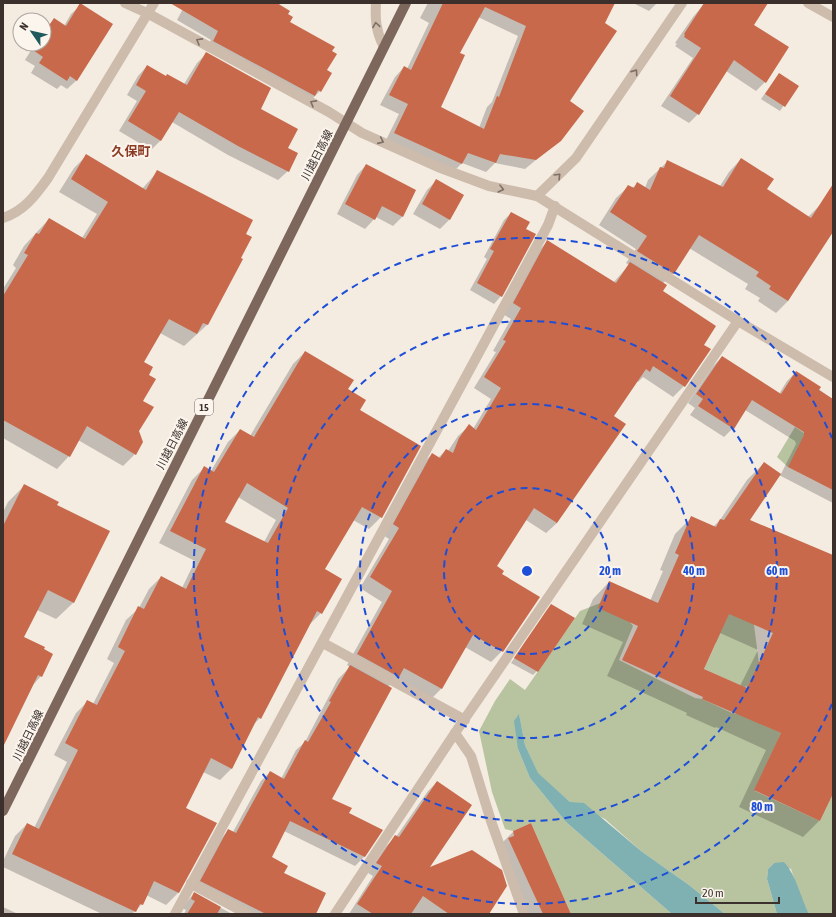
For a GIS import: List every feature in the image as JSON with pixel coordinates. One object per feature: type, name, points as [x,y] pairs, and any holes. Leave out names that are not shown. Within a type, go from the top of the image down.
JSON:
[{"type":"main road","name":"川越日高線","points":[[3,811],[346,123],[383,45],[406,3]]},
{"type":"street","points":[[125,3],[147,13],[329,112],[362,133],[438,167],[489,186],[537,196],[738,321],[833,376]]},
{"type":"street","points":[[3,218],[12,215],[31,201],[48,178],[154,3]]},
{"type":"street","points":[[376,3],[375,22],[383,45]]},
{"type":"street","points":[[537,196],[576,158],[682,3]]},
{"type":"street","points":[[808,3],[833,17]]},
{"type":"street","points":[[174,914],[323,643],[548,225],[555,206]]},
{"type":"street","points":[[335,914],[455,733],[738,321]]},
{"type":"street","points":[[323,643],[465,720]]},
{"type":"street","points":[[455,733],[472,756],[491,821],[524,914]]},
{"type":"street","points":[[191,882],[248,914]]},
{"type":"green space","points":[[795,427],[833,453],[788,467],[777,457]]},
{"type":"green space","points":[[603,602],[623,613],[633,626],[619,660],[695,698],[702,699],[732,713],[742,715],[781,733],[755,791],[820,821],[833,794],[833,914],[809,914],[802,901],[791,869],[774,863],[768,869],[767,879],[777,914],[725,914],[689,885],[641,851],[605,819],[570,802],[538,774],[525,745],[519,715],[518,749],[530,778],[566,822],[672,914],[571,914],[531,823],[513,831],[505,829],[492,792],[479,731],[495,701],[510,679],[525,690],[580,611]]},
{"type":"green space","points":[[760,611],[754,625],[759,663],[748,686],[744,687],[704,669],[716,643],[685,629],[689,617]]},
{"type":"water","points":[[519,714],[525,745],[538,773],[570,802],[584,803],[641,851],[689,885],[725,914],[672,914],[566,822],[530,778],[518,749],[514,721]]},
{"type":"water","points":[[784,862],[795,880],[809,914],[777,914],[767,879],[768,869],[774,863]]},
{"type":"building","points":[[80,3],[113,24],[77,81],[70,76],[67,81],[39,63],[43,57],[36,52],[52,52],[52,21],[54,18],[66,26]]},
{"type":"building","points":[[170,3],[277,3],[290,11],[288,14],[293,17],[290,22],[335,47],[332,51],[337,54],[327,70],[332,73],[321,92],[318,90],[315,96],[213,41],[218,31]]},
{"type":"building","points":[[443,3],[615,3],[605,23],[617,31],[570,101],[584,111],[561,141],[536,160],[500,154],[496,163],[468,153],[462,164],[394,133],[408,104],[389,95],[404,66],[411,70]],"holes":[[[485,7],[526,26],[499,97],[497,96],[484,129],[441,107],[465,55],[460,53]]]},
{"type":"building","points":[[704,3],[768,3],[754,25],[789,47],[766,83],[734,60],[699,115],[670,96],[701,48],[684,37],[684,34]]},
{"type":"building","points":[[206,52],[271,88],[261,109],[298,129],[288,148],[298,153],[289,172],[238,146],[179,112],[161,141],[128,121],[146,91],[136,85],[147,65],[166,76],[167,74],[187,85]]},
{"type":"building","points":[[779,73],[799,86],[785,107],[765,94]]},
{"type":"building","points":[[86,154],[146,190],[157,170],[253,220],[246,234],[252,237],[241,258],[243,259],[208,325],[203,323],[197,334],[169,319],[144,362],[153,367],[149,375],[156,379],[143,401],[154,407],[139,431],[143,442],[136,455],[87,426],[70,457],[3,420],[3,296],[28,255],[24,253],[36,233],[39,234],[49,218],[85,239],[108,202],[71,179]]},
{"type":"building","points":[[741,158],[774,179],[767,189],[811,218],[833,184],[833,232],[788,301],[769,289],[771,286],[756,276],[759,272],[699,235],[674,274],[637,251],[647,236],[610,212],[628,185],[634,188],[637,182],[650,190],[660,167],[664,168],[667,160],[723,187]]},
{"type":"building","points":[[366,164],[416,190],[403,217],[382,206],[375,220],[345,204]]},
{"type":"building","points":[[436,179],[464,195],[450,220],[422,204]]},
{"type":"building","points":[[511,212],[530,222],[526,229],[536,234],[502,297],[477,283],[494,251],[490,249]]},
{"type":"building","points":[[547,240],[616,283],[630,262],[667,285],[663,291],[716,326],[704,345],[711,349],[685,387],[653,366],[650,372],[646,369],[614,416],[626,424],[557,523],[534,508],[497,566],[504,571],[502,574],[540,597],[503,652],[473,635],[442,689],[404,668],[399,677],[357,654],[392,591],[370,577],[399,528],[393,524],[432,453],[440,458],[446,449],[453,453],[459,438],[469,424],[476,430],[501,388],[484,377],[506,341],[503,340],[521,308],[513,303]]},
{"type":"building","points":[[305,351],[354,380],[348,389],[366,400],[360,410],[421,446],[382,518],[362,507],[325,569],[342,579],[322,614],[317,611],[261,719],[258,717],[232,769],[211,758],[186,808],[217,823],[179,893],[154,881],[143,905],[140,904],[136,912],[12,854],[27,823],[39,829],[78,750],[65,743],[87,700],[97,705],[125,651],[118,647],[138,606],[144,609],[161,576],[186,589],[206,549],[170,531],[204,466],[214,472],[240,429],[254,437]],"holes":[[[247,483],[288,508],[268,543],[225,522]]]},
{"type":"building","points":[[722,356],[781,394],[796,371],[821,387],[819,390],[833,399],[833,490],[788,467],[804,435],[804,432],[752,400],[734,429],[698,406],[703,399],[696,394]]},
{"type":"building","points":[[764,462],[781,474],[750,520],[833,555],[833,794],[820,821],[754,790],[781,733],[702,699],[703,697],[622,660],[638,626],[598,608],[609,581],[658,603],[679,555],[675,553],[691,516],[716,527],[720,519],[724,520]],"holes":[[[729,614],[773,633],[747,688],[704,669]]]},
{"type":"building","points":[[24,484],[59,502],[57,505],[110,531],[74,603],[48,590],[24,637],[45,647],[44,649],[53,654],[42,677],[38,675],[3,747],[3,526]]},
{"type":"building","points":[[551,604],[575,618],[538,672],[514,658]]},
{"type":"building","points":[[350,665],[392,688],[332,799],[352,808],[349,813],[383,830],[365,857],[290,821],[272,857],[288,866],[284,873],[326,893],[316,914],[266,914],[200,881],[228,829],[236,833],[270,771],[284,779],[305,740],[308,742]]},
{"type":"building","points":[[437,781],[472,805],[430,867],[472,850],[502,870],[507,886],[489,914],[449,914],[423,896],[411,914],[373,914],[357,904],[382,866],[376,863],[395,835],[399,837]]},
{"type":"building","points":[[531,823],[571,914],[543,914],[508,838],[514,836],[513,831]]},
{"type":"building","points":[[194,892],[221,907],[217,914],[187,914],[195,901],[191,899]]},
{"type":"district","name":"久保町","points":[[131,151]]}]
